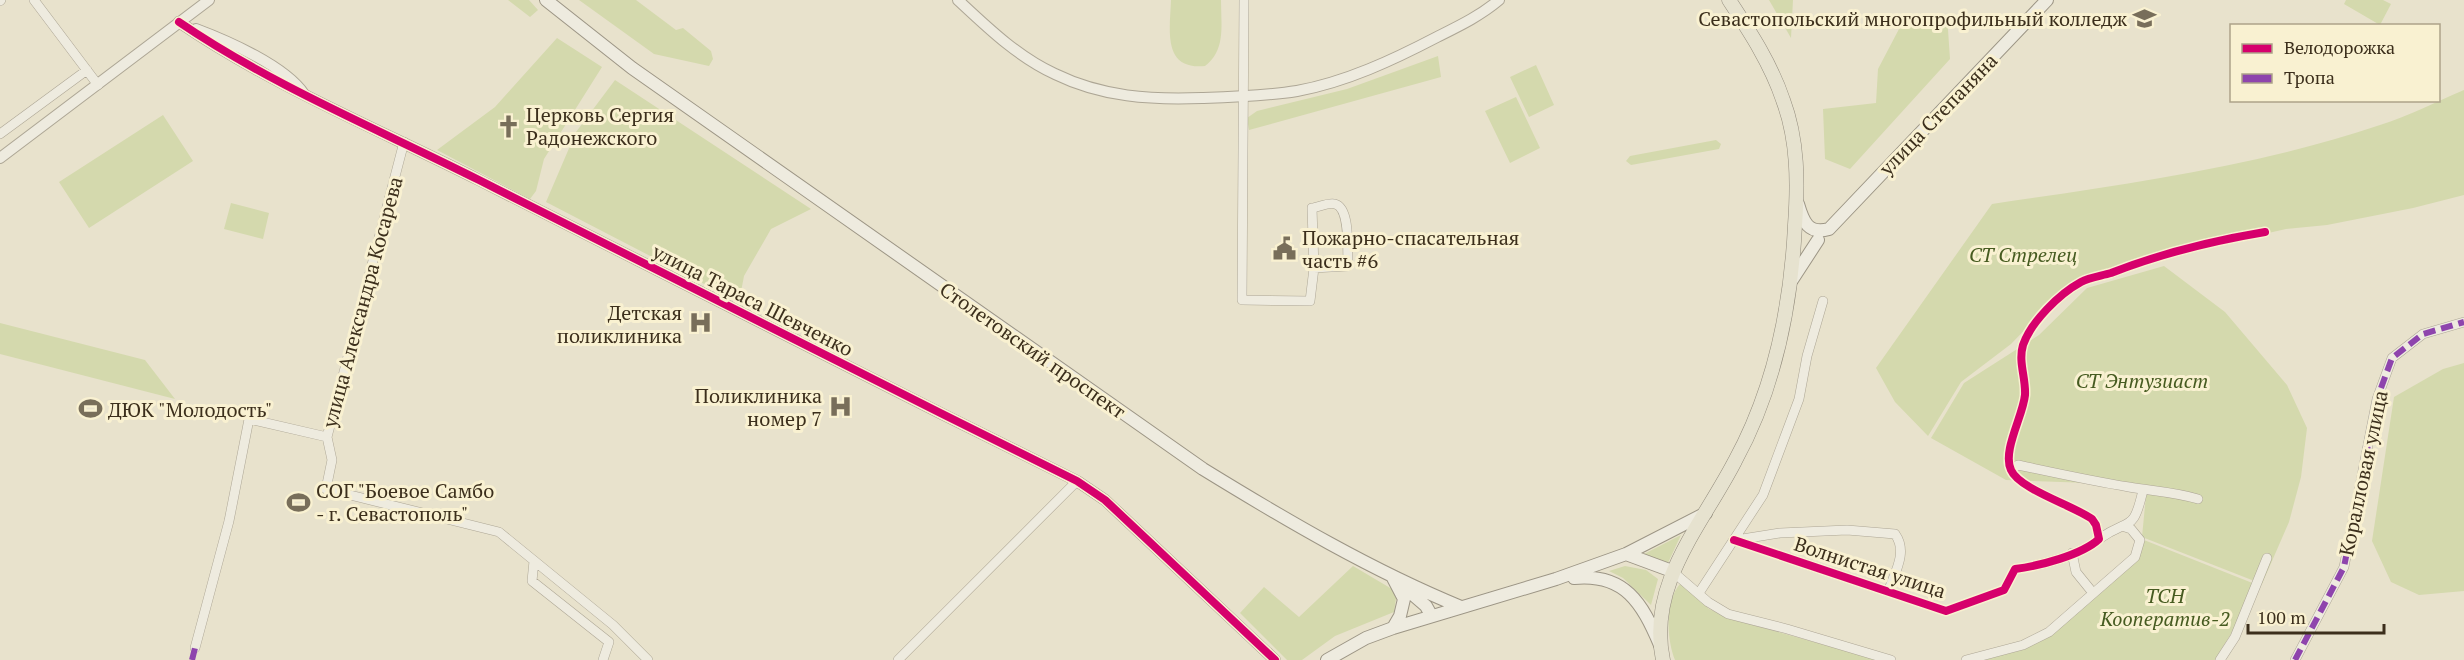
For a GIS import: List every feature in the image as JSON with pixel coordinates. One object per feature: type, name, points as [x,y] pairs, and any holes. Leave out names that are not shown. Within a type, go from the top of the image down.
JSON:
[{"type":"main road","name":"Столетовский проспект","points":[[546,0],[632,68],[1203,469],[1286,520],[1392,576],[1461,607]]},
{"type":"main road","points":[[1662,653],[1659,621],[1661,602],[1672,571],[1737,459],[1781,343],[1792,280],[1797,200],[1795,154],[1784,101],[1771,69],[1730,0]]},
{"type":"main road","name":"улица Степаняна","points":[[1828,229],[2047,0]]},
{"type":"main road","points":[[1797,200],[1804,222],[1810,229],[1819,232],[1828,229]]},
{"type":"main road","points":[[1794,246],[1804,246],[1818,240]]},
{"type":"main road","name":"улица Степаняна","points":[[1792,280],[1818,240]]},
{"type":"main road","points":[[1327,660],[1366,638],[1393,628],[1556,579],[1626,554],[1707,512]]},
{"type":"main road","points":[[1626,554],[1672,571]]},
{"type":"main road","points":[[1669,660],[1665,632],[1672,571]]},
{"type":"main road","points":[[1392,576],[1425,606],[1431,615]]},
{"type":"main road","points":[[1392,576],[1404,599],[1400,616],[1393,628]]},
{"type":"main road","points":[[1556,579],[1591,576],[1604,578],[1620,586],[1636,599],[1647,614],[1662,653]]},
{"type":"street","points":[[34,0],[98,86]]},
{"type":"street","points":[[0,158],[209,0]]},
{"type":"street","points":[[958,0],[1025,58],[1056,75],[1090,87],[1141,99],[1242,97],[1298,91],[1351,76],[1390,60],[1469,22],[1499,0]]},
{"type":"street","points":[[1244,0],[1242,300],[1310,301],[1314,268],[1312,208],[1333,203],[1341,207],[1346,216],[1348,266],[1314,268]]},
{"type":"street","name":"улица Тараса Шевченко","points":[[179,22],[212,45],[307,98],[404,142],[1077,482],[1105,500],[1275,660]]},
{"type":"street","points":[[0,134],[87,70]]},
{"type":"street","name":"улица Александра Косарева","points":[[195,648],[229,521],[249,419],[327,437],[404,142]]},
{"type":"street","name":"улица Степаняна","points":[[1818,240],[1828,229]]},
{"type":"street","points":[[2099,538],[2097,525],[2092,519],[2048,497],[2019,479],[2011,471],[2010,449],[2025,394],[2022,347],[2030,329],[2069,289],[2083,281],[2165,252],[2265,232]]},
{"type":"street","points":[[1700,593],[1763,495],[1799,399],[1823,301]]},
{"type":"street","name":"Коралловая улица","points":[[2295,660],[2344,567],[2377,399],[2392,358],[2423,334],[2464,322]]},
{"type":"street","points":[[327,437],[332,460],[326,489],[499,532],[613,625],[648,660]]},
{"type":"street","points":[[2011,471],[2018,465],[2057,475],[2143,490],[2175,492],[2198,499]]},
{"type":"street","points":[[898,660],[1077,482]]},
{"type":"street","points":[[1966,660],[2023,645],[2049,632],[2135,557],[2140,540],[2131,529],[2125,527],[2138,514],[2143,490]]},
{"type":"street","name":"Волнистая улица","points":[[1734,540],[1946,611],[2004,590],[2015,569],[2051,562],[2092,545],[2109,531],[2125,527]]},
{"type":"street","name":"Волнистая улица","points":[[1734,540],[1780,533],[1847,530],[1895,534],[1902,544],[1901,555],[1888,592]]},
{"type":"street","points":[[2072,553],[2076,572],[2093,593]]},
{"type":"street","points":[[2220,660],[2235,637],[2267,558]]},
{"type":"street","points":[[534,561],[532,581],[609,642],[603,660]]},
{"type":"street","points":[[1672,571],[1728,614],[1891,660]]},
{"type":"green space","points":[[508,0],[529,0],[538,10],[530,17]]},
{"type":"green space","points":[[579,0],[636,0],[676,30],[683,28],[711,51],[713,59],[709,66],[654,54]]},
{"type":"green space","points":[[1171,0],[1221,0],[1219,45],[1212,60],[1205,66],[1191,66],[1181,62],[1175,55],[1170,35]]},
{"type":"green space","points":[[1769,0],[1793,0],[1791,38]]},
{"type":"green space","points":[[2346,0],[2383,0],[2391,4],[2381,24],[2378,24],[2344,4]]},
{"type":"green space","points":[[1947,15],[1950,59],[1850,169],[1825,159],[1823,109],[1876,103],[1878,69],[1899,29]]},
{"type":"green space","points":[[557,38],[602,67],[544,159],[536,191],[530,199],[437,150],[495,107]]},
{"type":"green space","points":[[1438,56],[1441,77],[1249,130],[1247,118],[1257,111],[1347,89]]},
{"type":"green space","points":[[1536,65],[1554,105],[1529,117],[1510,77]]},
{"type":"green space","points":[[615,80],[811,209],[771,229],[744,276],[739,302],[546,202],[576,132]]},
{"type":"green space","name":"СТ Стрелец","points":[[2464,90],[2464,195],[2327,225],[2286,229],[2083,275],[2072,281],[2011,344],[1961,382],[1928,436],[1895,402],[1876,368],[1992,204],[2188,173],[2285,152],[2333,140],[2412,113]]},
{"type":"green space","points":[[1516,97],[1540,148],[1510,163],[1485,111]]},
{"type":"green space","points":[[163,115],[193,161],[89,228],[59,182]]},
{"type":"green space","points":[[1716,140],[1721,144],[1719,149],[1631,165],[1626,161],[1630,156]]},
{"type":"green space","points":[[231,203],[269,213],[263,239],[224,229]]},
{"type":"green space","name":"СТ Энтузиаст","points":[[2164,266],[2225,312],[2287,385],[2307,428],[2301,477],[2289,522],[2262,584],[2142,537],[2147,485],[2006,480],[1931,438],[1964,383],[2039,335],[2087,288]]},
{"type":"green space","points":[[0,323],[145,360],[175,399],[0,354]]},
{"type":"green space","points":[[2464,363],[2464,591],[2419,595],[2391,582],[2372,541],[2394,397],[2443,369]]},
{"type":"green space","points":[[1681,535],[1667,565],[1644,554]]},
{"type":"green space","name":"ТСН Кооператив-2","points":[[2144,540],[2260,586],[2215,660],[1978,660],[2021,650],[2138,558]]},
{"type":"green space","points":[[1353,566],[1397,592],[1394,612],[1335,636],[1302,660],[1287,660],[1240,613],[1264,587],[1299,617]]},
{"type":"green space","points":[[1625,566],[1646,570],[1658,579],[1651,605],[1623,578],[1609,571]]},
{"type":"green space","points":[[1681,583],[1709,609],[1738,621],[1879,660],[1675,660],[1670,641],[1669,619],[1672,599]]},
{"type":"marked path","points":[[2295,660],[2344,567],[2377,399],[2392,358],[2423,334],[2464,322]]},
{"type":"marked path","points":[[192,660],[195,648]]},
{"type":"cycle path","points":[[179,22],[251,67],[326,106],[479,180],[1077,481],[1105,500],[1275,660]]},
{"type":"cycle path","points":[[1734,540],[1946,611],[2004,590],[2015,569],[2060,559],[2091,545],[2099,539],[2092,519],[2024,484],[2011,470],[2009,453],[2025,395],[2022,351],[2032,327],[2055,301],[2084,280],[2187,248],[2265,232]]},
{"type":"place","name":"Севастопольский многопрофильный колледж","points":[[2145,18]]},
{"type":"place","name":"Церковь Сергия Радонежского","points":[[508,126]]},
{"type":"place","name":"Пожарно-спасательная часть #6","points":[[1284,248]]},
{"type":"place","name":"Детская поликлиника","points":[[700,323]]},
{"type":"place","name":"Поликлиника номер 7","points":[[840,407]]},
{"type":"place","name":"ДЮК \"Молодость\"","points":[[90,409]]},
{"type":"place","name":"СОГ \"Боевое Самбо - г. Севастополь\"","points":[[298,502]]}]
